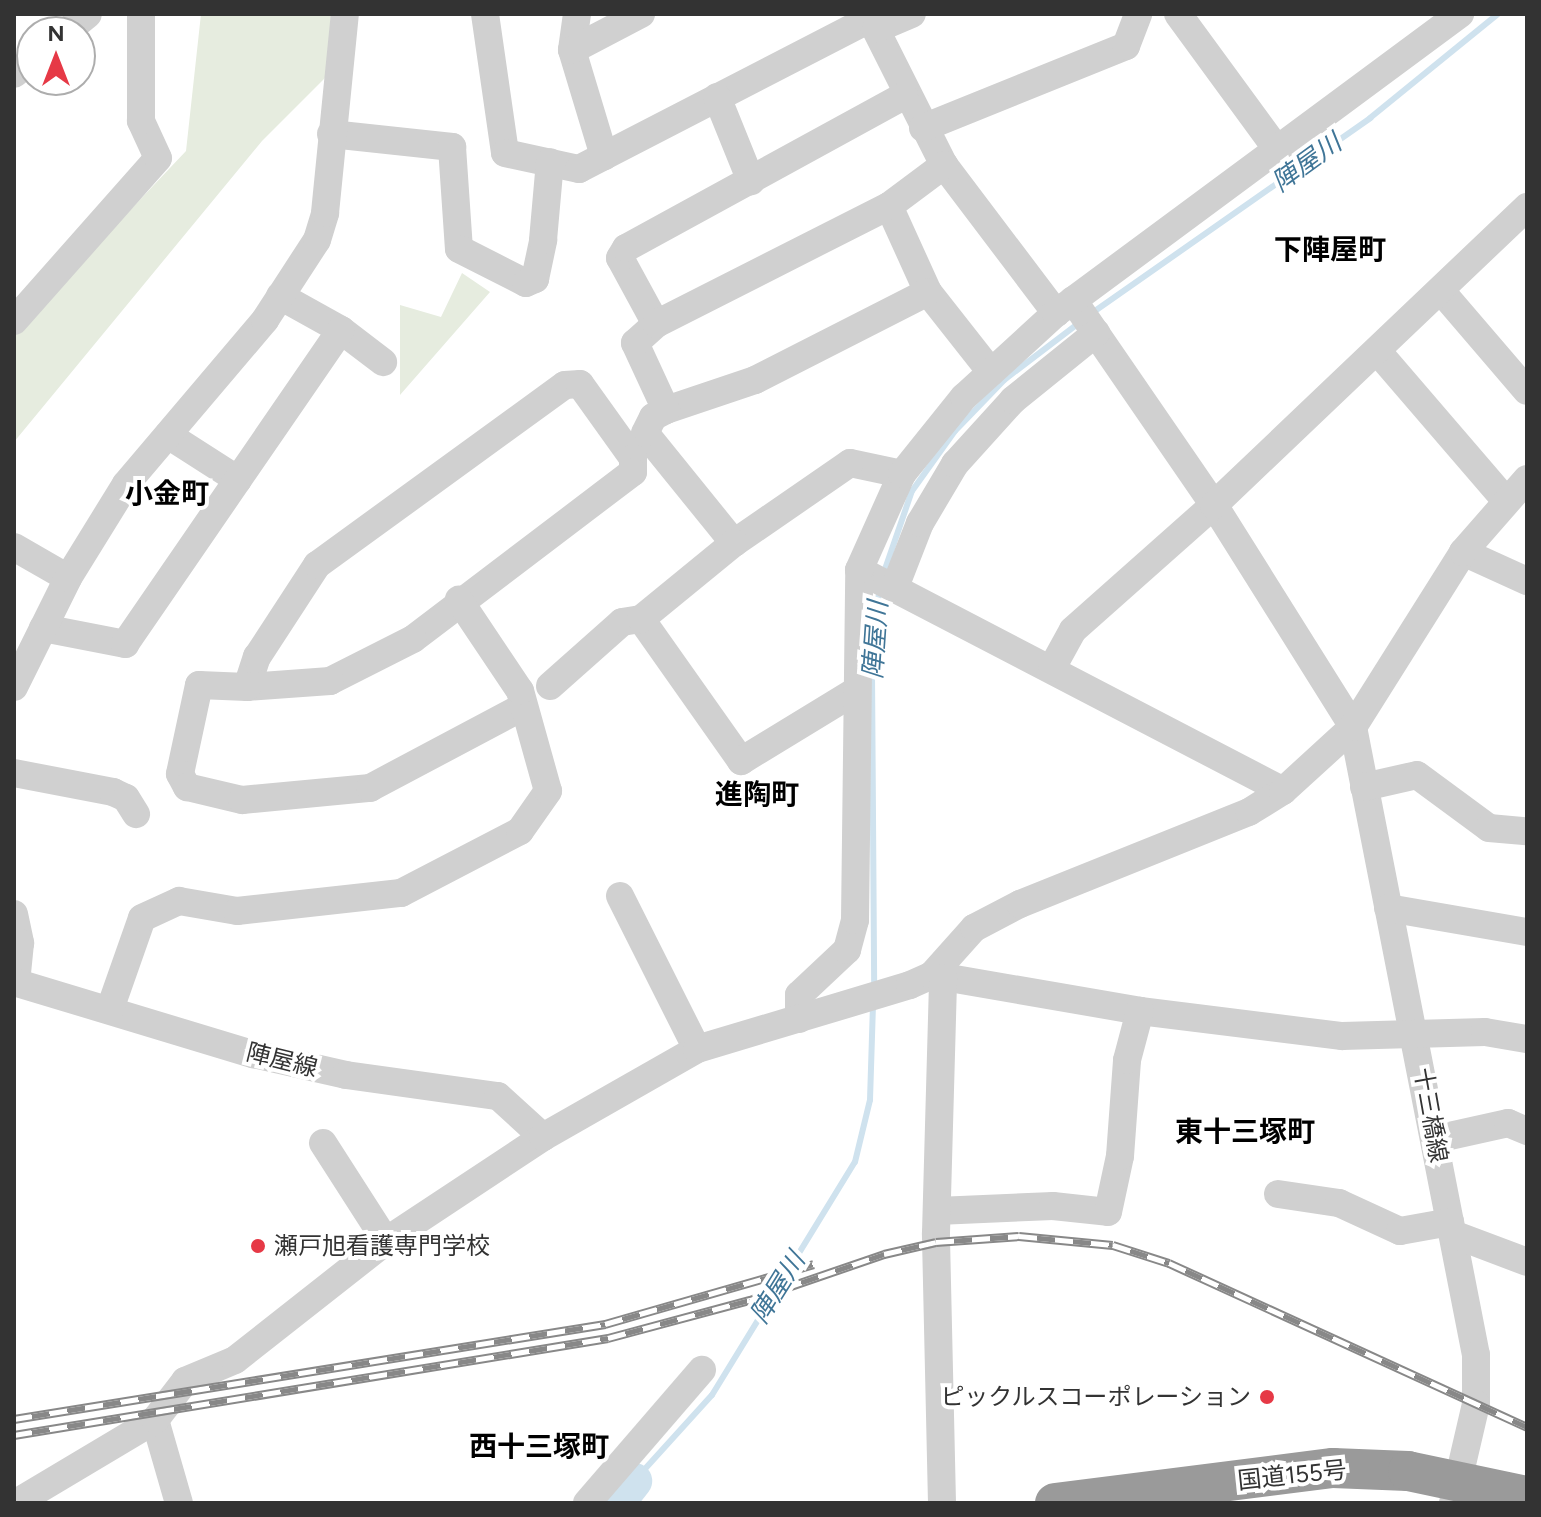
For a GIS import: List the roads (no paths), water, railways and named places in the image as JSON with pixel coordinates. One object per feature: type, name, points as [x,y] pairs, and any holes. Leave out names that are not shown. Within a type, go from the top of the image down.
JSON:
[{"type":"highway","name":"国道155号","points":[[1055,1503],[1300,1469],[1408,1471],[1457,1491],[1527,1496]]},
{"type":"street","points":[[14,321],[158,158],[141,121],[141,14]]},
{"type":"street","points":[[14,687],[68,578],[126,484],[280,296],[317,240],[345,14]]},
{"type":"street","points":[[485,14],[505,153],[579,169],[871,21],[912,14]]},
{"type":"street","points":[[577,14],[572,50],[604,156]]},
{"type":"street","points":[[572,50],[641,14]]},
{"type":"street","points":[[923,128],[1126,46],[1138,14]]},
{"type":"street","points":[[1178,14],[1276,148]]},
{"type":"street","points":[[799,1019],[799,995],[847,950],[855,920],[854,692],[902,474],[991,372],[1079,317],[1276,148],[1460,14]]},
{"type":"street","points":[[871,21],[904,96],[944,165],[1079,317],[1214,505],[1353,727]]},
{"type":"street","points":[[656,324],[620,258],[626,248],[904,96]]},
{"type":"street","points":[[717,97],[751,181]]},
{"type":"street","points":[[331,134],[452,147],[459,249],[526,283],[535,279],[543,240],[550,162]]},
{"type":"street","points":[[666,410],[635,343],[656,324],[889,206],[944,165]]},
{"type":"street","points":[[889,206],[928,292],[991,372]]},
{"type":"street","points":[[1052,668],[1073,630],[1214,505],[1442,292],[1527,207]]},
{"type":"street","points":[[734,543],[645,433],[653,417],[755,380],[928,292]]},
{"type":"street","points":[[1442,292],[1527,391]]},
{"type":"street","points":[[280,296],[341,330],[383,362]]},
{"type":"street","points":[[877,579],[920,523],[955,464],[1013,400],[1079,317]]},
{"type":"street","points":[[43,628],[125,644],[341,330]]},
{"type":"street","points":[[1378,352],[1506,501]]},
{"type":"street","points":[[247,687],[257,657],[317,565],[565,385],[580,384],[633,458],[633,472],[459,600],[413,639],[330,681],[247,687],[199,685],[180,774],[187,787],[242,800],[370,788],[524,706]]},
{"type":"street","points":[[168,435],[238,480]]},
{"type":"street","points":[[550,686],[622,622],[641,619],[734,543],[850,463],[902,474]]},
{"type":"street","points":[[942,1503],[937,977],[974,928],[1020,904],[1249,812],[1283,791],[1353,727],[1463,552],[1527,479]]},
{"type":"street","points":[[14,547],[68,578]]},
{"type":"street","points":[[1463,552],[1527,581]]},
{"type":"street","points":[[877,579],[1283,791]]},
{"type":"street","points":[[110,1009],[142,918],[179,901],[237,911],[401,893],[520,831],[548,791],[520,691],[459,600]]},
{"type":"street","points":[[641,619],[741,761],[854,692]]},
{"type":"street","name":"十三橋線","points":[[1353,727],[1388,908],[1417,1033],[1478,1393],[1457,1491]]},
{"type":"street","points":[[14,773],[113,792],[126,798],[136,814]]},
{"type":"street","points":[[1364,787],[1417,775],[1489,828],[1527,831]]},
{"type":"street","points":[[620,896],[697,1049]]},
{"type":"street","points":[[1388,908],[1527,932]]},
{"type":"street","points":[[14,914],[20,943],[15,982]]},
{"type":"street","points":[[16,1503],[155,1420],[185,1381],[235,1360],[386,1241],[543,1137],[697,1049],[854,1003],[888,989],[937,977],[1140,1011],[1342,1036],[1485,1032],[1527,1039]]},
{"type":"street","name":"陣屋線","points":[[15,982],[268,1058],[346,1075],[498,1096],[543,1137]]},
{"type":"street","points":[[937,1211],[1053,1206],[1108,1212],[1120,1156],[1127,1060],[1140,1011]]},
{"type":"street","points":[[1436,1139],[1508,1123],[1527,1131]]},
{"type":"street","points":[[323,1143],[386,1241]]},
{"type":"street","points":[[1278,1194],[1339,1203],[1400,1231],[1452,1228],[1527,1262]]},
{"type":"street","points":[[587,1503],[702,1370]]},
{"type":"street","points":[[155,1420],[179,1503]]},
{"type":"waterway","name":"陣屋川","points":[[1092,313],[1370,118],[1498,14]]},
{"type":"waterway","name":"陣屋川","points":[[883,575],[912,491],[955,431],[1004,380],[1080,322]]},
{"type":"waterway","name":"陣屋川","points":[[871,629],[880,590]]},
{"type":"waterway","name":"陣屋川","points":[[872,673],[874,989]]},
{"type":"waterway","name":"陣屋川","points":[[634,1481],[712,1395],[855,1162],[870,1100],[873,1005]]},
{"type":"waterway","points":[[617,1503],[634,1481]]},
{"type":"railway","points":[[14,1435],[608,1338],[750,1300],[884,1254],[936,1242],[1019,1236],[1113,1245],[1169,1263],[1527,1427]]},
{"type":"railway","points":[[14,1419],[605,1324],[814,1264]]},
{"type":"place","name":"瀬戸旭看護専門学校","points":[[258,1246]]},
{"type":"place","name":"ピックルスコーポレーション","points":[[1267,1397]]},
{"type":"district","name":"下陣屋町","points":[[1330,249]]},
{"type":"district","name":"小金町","points":[[167,493]]},
{"type":"district","name":"進陶町","points":[[757,794]]},
{"type":"district","name":"東十三塚町","points":[[1245,1131]]},
{"type":"district","name":"西十三塚町","points":[[539,1446]]}]
